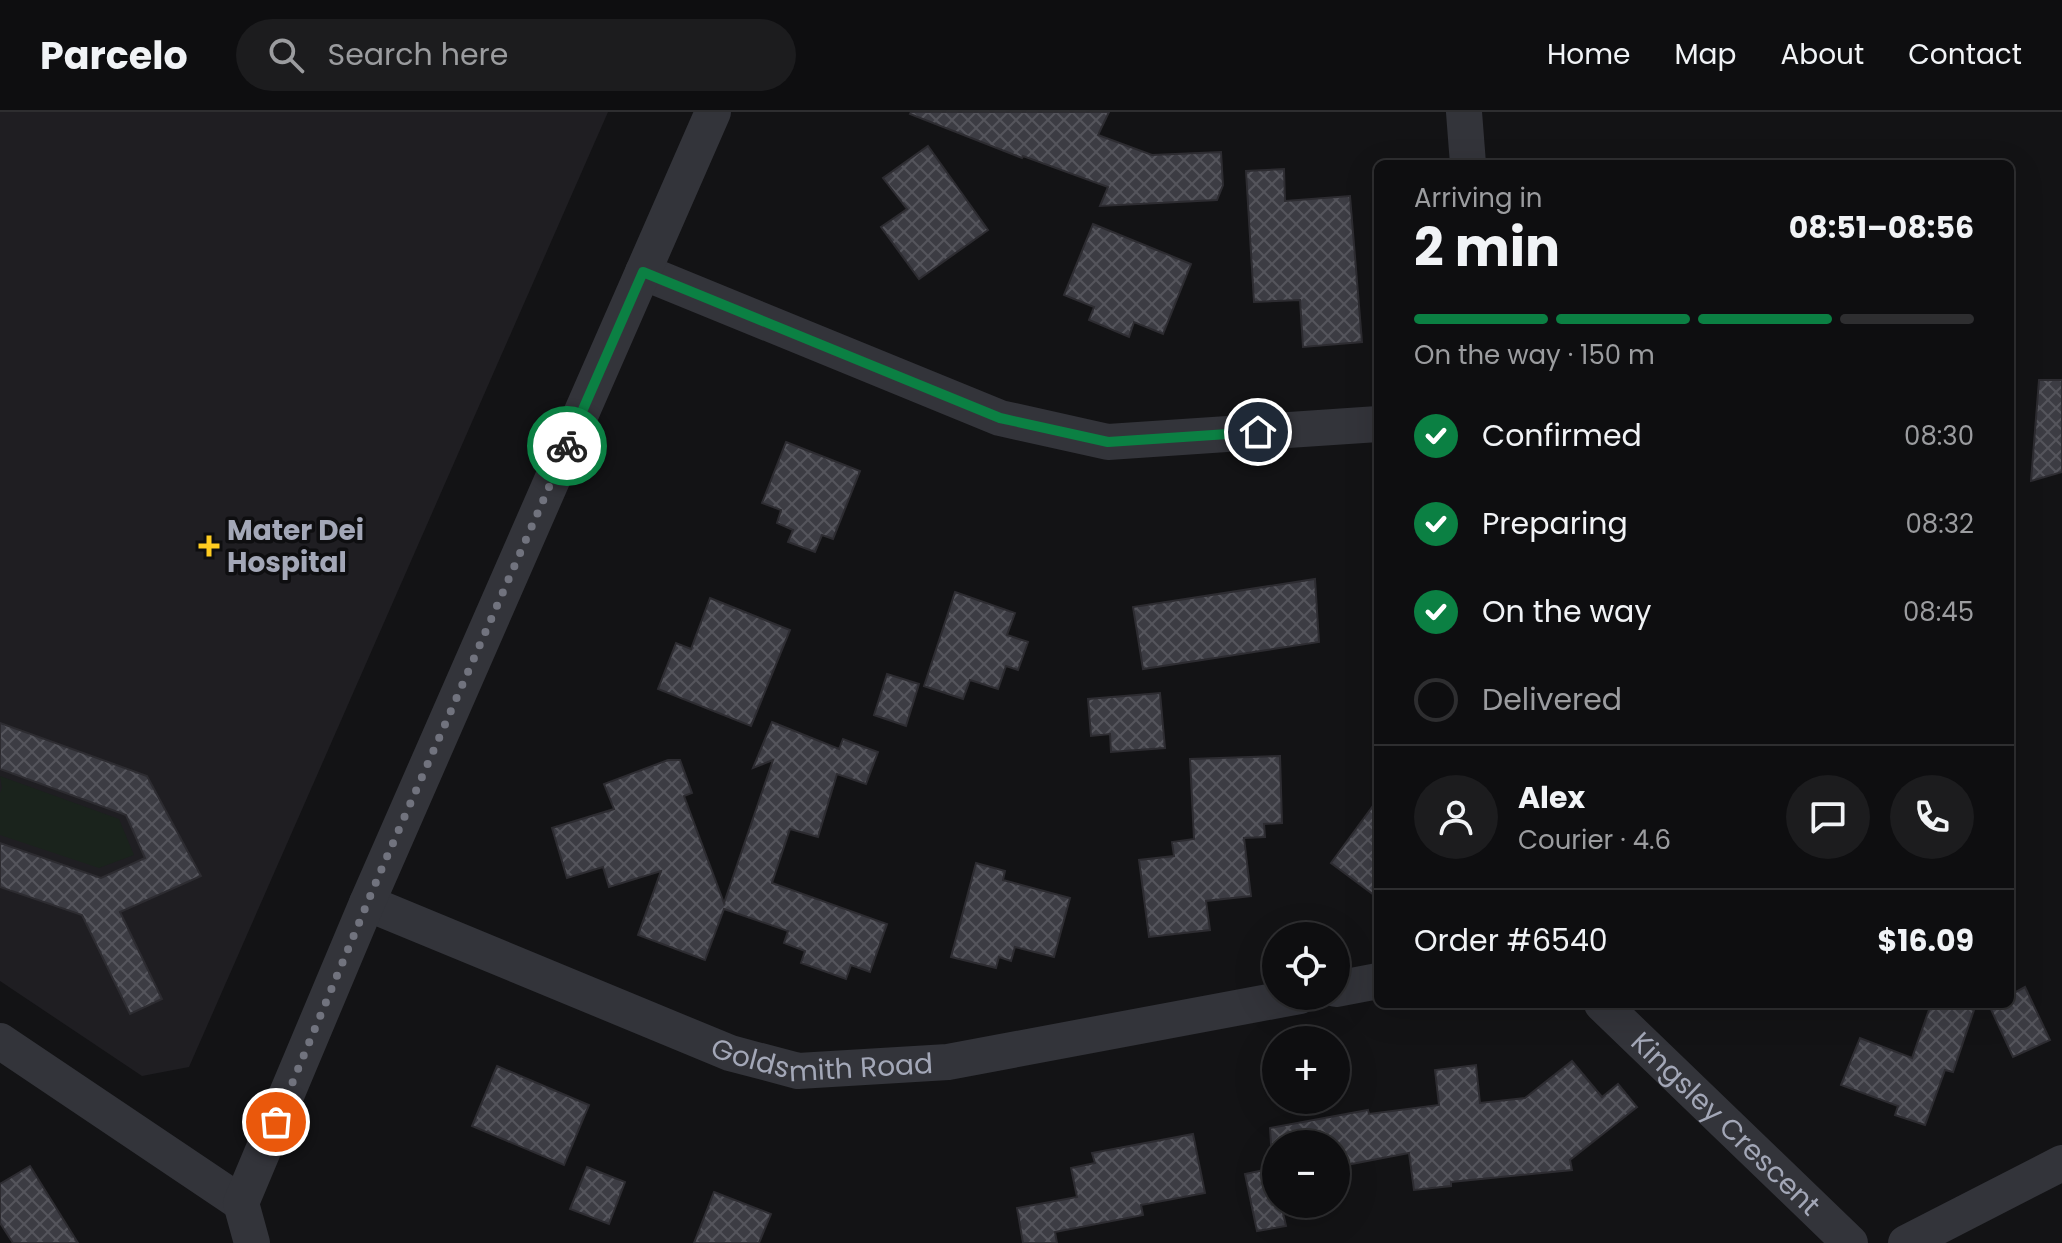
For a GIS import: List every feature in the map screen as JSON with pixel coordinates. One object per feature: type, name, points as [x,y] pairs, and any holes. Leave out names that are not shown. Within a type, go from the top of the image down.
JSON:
[{"type":"street","points":[[252,1243],[241,1203],[367,903],[713,112]]},
{"type":"street","points":[[1464,112],[1468,160]]},
{"type":"street","points":[[643,272],[1000,418],[1108,442],[1374,424]]},
{"type":"street","name":"Goldsmith Road","points":[[367,903],[730,1053],[798,1071],[948,1062],[1262,1003]]},
{"type":"street","points":[[1350,986],[1374,982]]},
{"type":"street","name":"Kingsley Crescent","points":[[1606,1008],[1850,1243]]},
{"type":"street","points":[[0,1041],[241,1203]]},
{"type":"street","points":[[1906,1243],[2062,1163]]},
{"type":"shaded area","name":"Mater Dei Hospital","points":[[0,112],[608,112],[189,1067],[142,1076],[0,981]]},
{"type":"shaded area","points":[[0,776],[119,819],[134,855],[99,868],[0,835]]},
{"type":"building","points":[[911,112],[1109,112],[1098,135],[1152,155],[1221,152],[1223,185],[1217,200],[1100,206],[1108,187],[1022,158]]},
{"type":"building","points":[[928,146],[988,230],[919,279],[881,227],[907,209],[883,178]]},
{"type":"building","points":[[1284,169],[1285,201],[1350,196],[1362,342],[1303,347],[1300,300],[1254,302],[1246,171]]},
{"type":"building","points":[[1093,224],[1191,264],[1163,334],[1134,322],[1129,337],[1089,320],[1094,307],[1064,295]]},
{"type":"building","points":[[2039,380],[2062,380],[2062,472],[2031,481]]},
{"type":"building","points":[[786,442],[860,471],[833,539],[822,535],[815,552],[788,542],[793,530],[777,523],[781,510],[762,503]]},
{"type":"building","points":[[1315,579],[1319,642],[1143,669],[1133,607]]},
{"type":"building","points":[[955,592],[1015,613],[1007,635],[1028,642],[1018,670],[1006,666],[998,689],[970,680],[963,699],[924,686]]},
{"type":"building","points":[[710,598],[790,630],[751,726],[658,689],[676,643],[691,649]]},
{"type":"building","points":[[887,674],[919,684],[906,726],[874,715]]},
{"type":"building","points":[[1160,693],[1165,748],[1111,752],[1110,734],[1091,736],[1088,699]]},
{"type":"building","points":[[772,722],[839,749],[843,739],[878,752],[866,784],[837,774],[818,837],[790,829],[772,883],[887,924],[870,972],[851,965],[846,979],[801,963],[805,951],[784,943],[788,931],[724,909],[705,960],[638,935],[661,871],[609,887],[603,867],[567,878],[552,828],[614,809],[604,784],[668,760],[680,760],[692,793],[684,796],[724,903],[773,760],[753,768]]},
{"type":"building","points":[[0,723],[147,776],[201,876],[120,912],[162,999],[130,1014],[82,915],[0,887],[0,843],[101,878],[145,858],[126,815],[0,769]]},
{"type":"building","points":[[1280,756],[1282,823],[1264,824],[1265,837],[1244,838],[1251,896],[1206,901],[1210,930],[1149,937],[1139,860],[1174,856],[1172,842],[1194,839],[1190,759]]},
{"type":"building","points":[[1374,804],[1374,895],[1331,863]]},
{"type":"building","points":[[976,863],[1005,871],[1003,880],[1070,898],[1054,957],[1015,947],[1011,961],[999,957],[996,968],[951,957]]},
{"type":"building","points":[[2025,987],[2050,1040],[2013,1057],[1990,1008],[2014,1008],[2014,993]]},
{"type":"building","points":[[1930,1008],[1974,1010],[1953,1072],[1945,1070],[1925,1125],[1895,1115],[1898,1106],[1841,1085],[1860,1038],[1912,1058]]},
{"type":"building","points":[[1572,1061],[1602,1097],[1618,1084],[1637,1107],[1570,1160],[1572,1170],[1451,1182],[1451,1186],[1414,1190],[1409,1153],[1350,1164],[1350,1130],[1270,1130],[1368,1110],[1369,1114],[1439,1105],[1435,1070],[1476,1065],[1480,1103],[1525,1098]]},
{"type":"building","points":[[497,1066],[589,1105],[564,1165],[472,1126]]},
{"type":"building","points":[[1193,1134],[1205,1193],[1141,1205],[1143,1215],[1055,1232],[1057,1243],[1023,1243],[1017,1208],[1077,1197],[1071,1168],[1095,1163],[1092,1153]]},
{"type":"building","points":[[30,1166],[78,1243],[13,1243],[0,1223],[0,1184]]},
{"type":"building","points":[[587,1167],[625,1182],[609,1224],[570,1209]]},
{"type":"building","points":[[1262,1170],[1262,1218],[1284,1218],[1286,1226],[1257,1231],[1245,1174]]},
{"type":"building","points":[[714,1192],[771,1214],[759,1243],[694,1243]]},
{"type":"way so far","points":[[276,1122],[379,875],[567,446]]},
{"type":"place","name":"Mater Dei Hospital","points":[[209,546]]},
{"type":"route","points":[[567,446],[643,272],[1000,418],[1108,442],[1258,432]]}]
